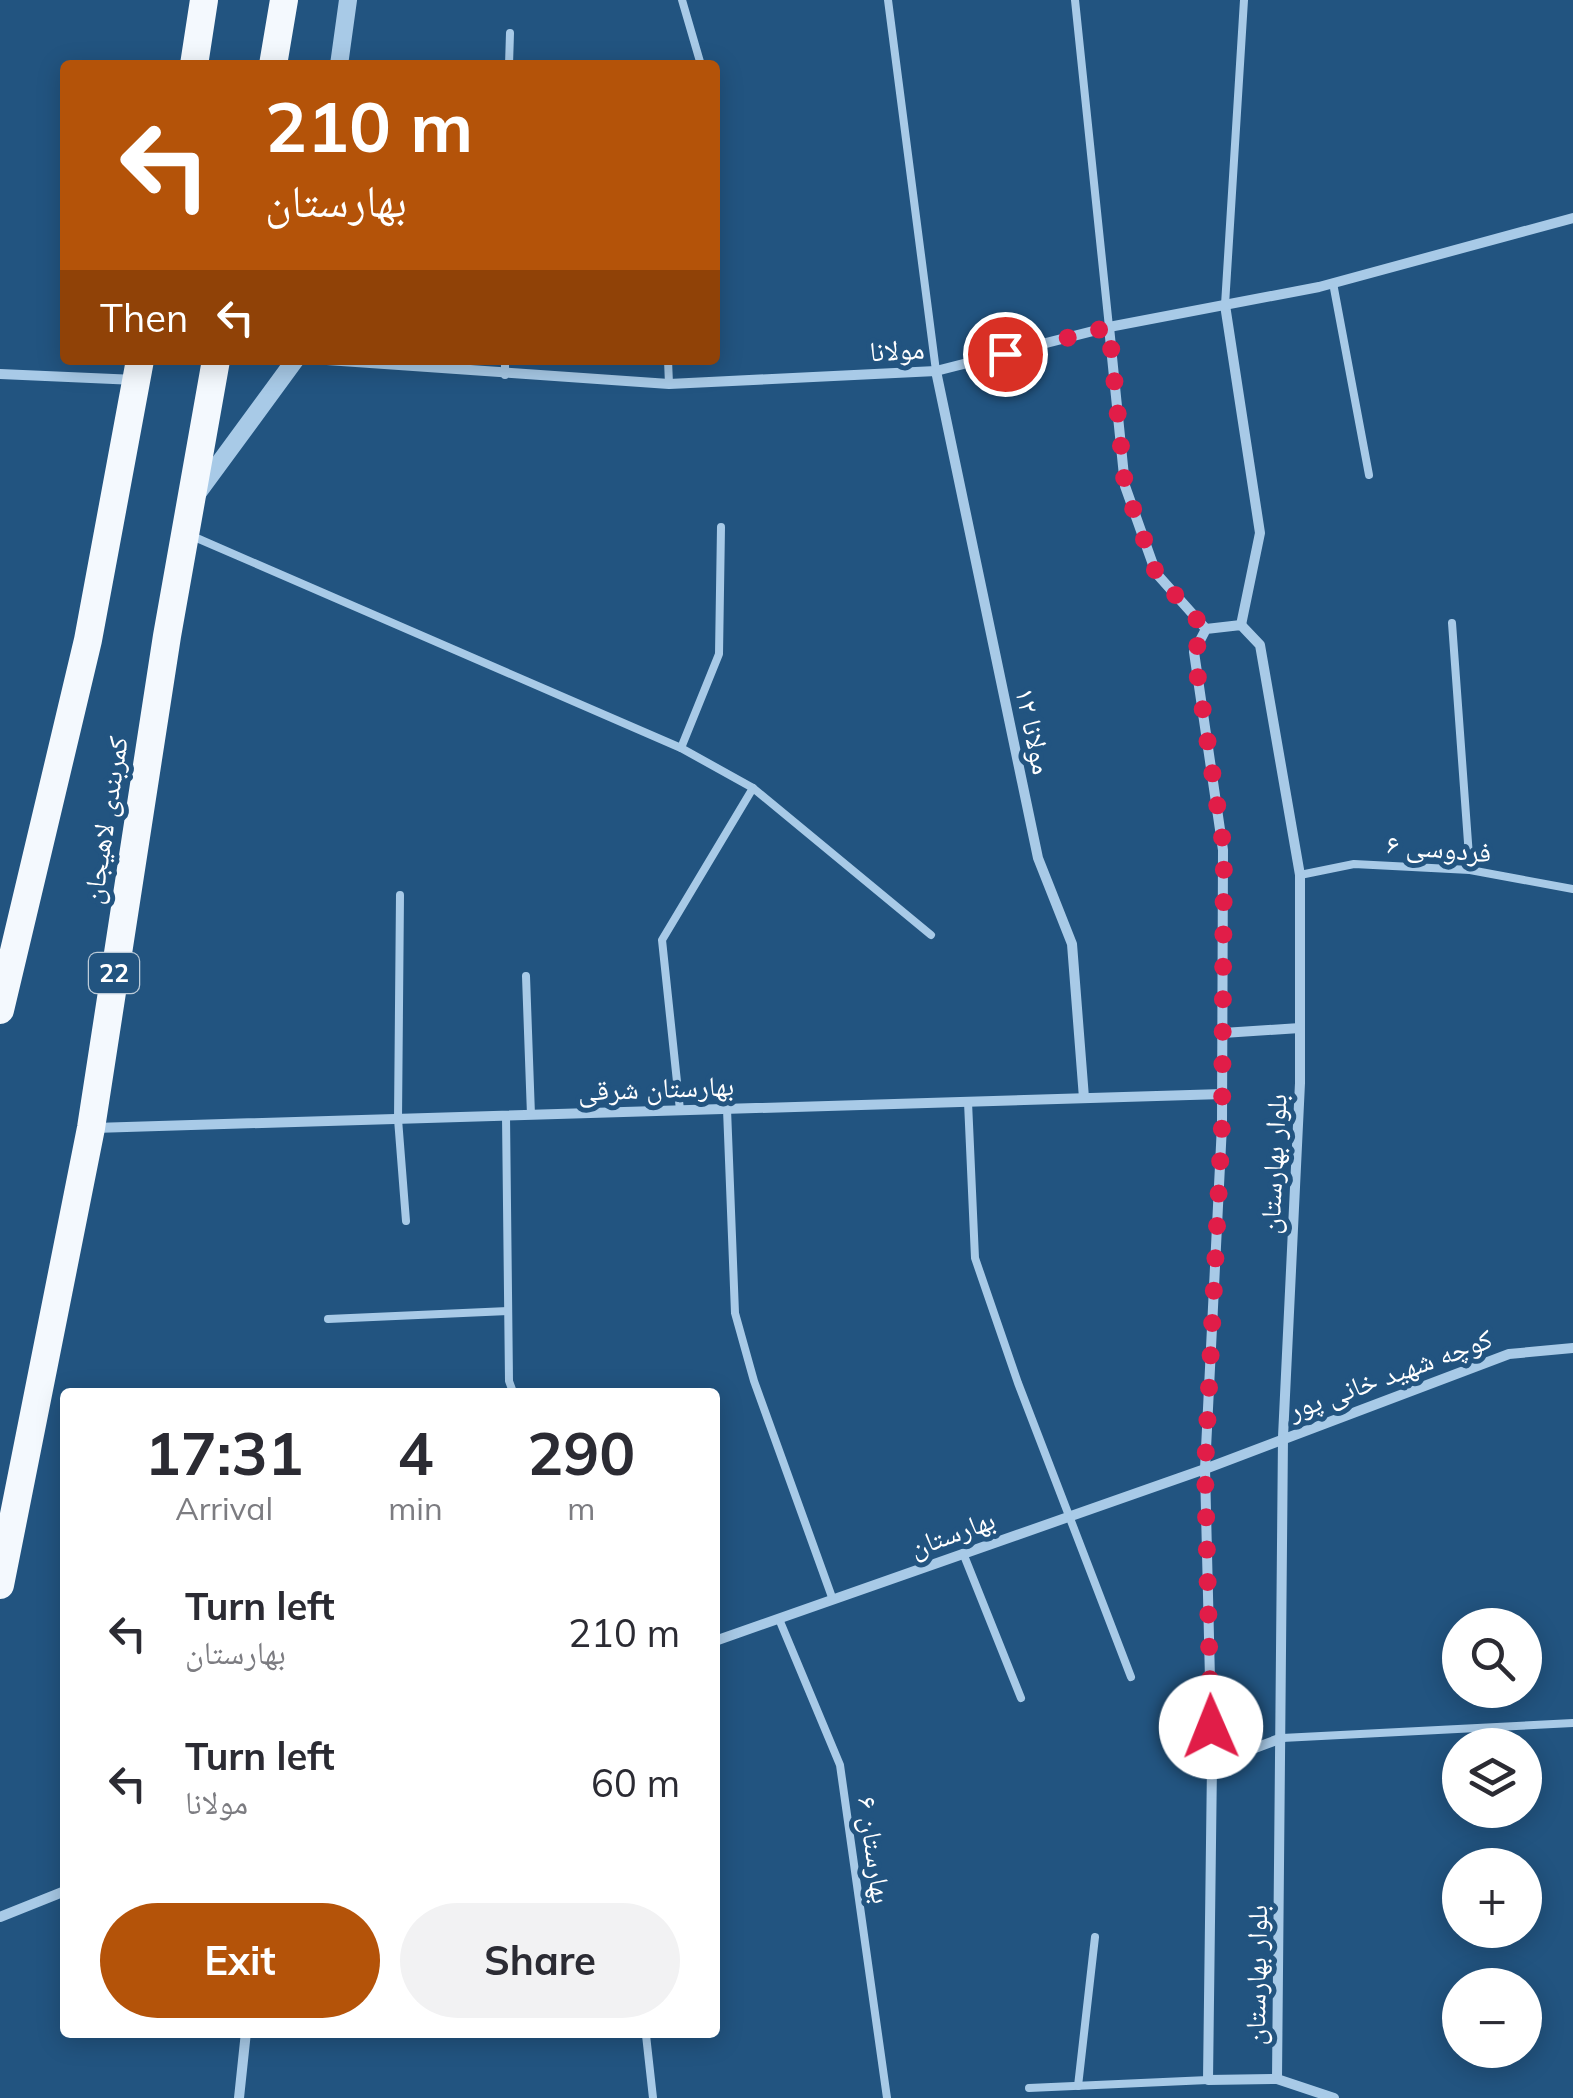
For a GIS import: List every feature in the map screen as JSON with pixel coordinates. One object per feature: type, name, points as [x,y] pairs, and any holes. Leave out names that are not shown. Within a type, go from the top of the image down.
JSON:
[{"type":"highway","points":[[195,60],[204,0]]},
{"type":"highway","points":[[274,60],[284,0]]},
{"type":"highway","name":"کمربندی لاهیجان","points":[[0,1584],[92,1128],[167,636],[215,365]]},
{"type":"highway","name":"کمربندی لاهیجان","points":[[0,1010],[88,640],[138,370]]},
{"type":"street","points":[[339,60],[348,0]]},
{"type":"street","name":"مولانا","points":[[386,365],[669,384],[936,371],[1109,327],[1333,283],[1573,218]]},
{"type":"street","points":[[1109,327],[1125,486],[1156,573],[1206,630],[1242,624],[1260,532],[1225,305]]},
{"type":"street","points":[[192,500],[291,365]]},
{"type":"street","points":[[0,374],[138,370]]},
{"type":"street","name":"مولانا ۱۲","points":[[936,371],[1038,858],[1072,944],[1084,1098]]},
{"type":"street","name":"بلوار بهارستان","points":[[1206,630],[1194,652],[1224,850],[1223,1094],[1205,1469],[1212,1764],[1208,2080],[1276,2079],[1283,1437],[1300,1028],[1300,875],[1260,644],[1242,624]]},
{"type":"street","points":[[1223,1033],[1300,1028]]},
{"type":"street","name":"بهارستان شرقی","points":[[92,1128],[1223,1094]]},
{"type":"street","name":"کوچه شهید خانی پور","points":[[1205,1469],[1508,1354],[1573,1348]]},
{"type":"street","name":"بهارستان","points":[[720,1639],[1205,1469]]},
{"type":"street","points":[[1212,1764],[1282,1738]]},
{"type":"street","points":[[0,1917],[60,1892]]},
{"type":"street","points":[[239,2098],[245,2038]]},
{"type":"street","points":[[1276,2079],[1334,2098]]},
{"type":"lane","points":[[682,0],[700,60]]},
{"type":"lane","points":[[888,0],[936,371]]},
{"type":"lane","points":[[1075,0],[1109,327]]},
{"type":"lane","points":[[1225,305],[1244,0]]},
{"type":"lane","points":[[509,60],[510,33]]},
{"type":"lane","points":[[1333,283],[1369,475]]},
{"type":"lane","points":[[505,365],[505,375]]},
{"type":"lane","points":[[668,365],[669,384]]},
{"type":"lane","points":[[681,748],[719,654],[721,527]]},
{"type":"lane","points":[[186,533],[681,748],[753,788],[930,935]]},
{"type":"lane","points":[[1452,623],[1470,870]]},
{"type":"lane","points":[[680,1110],[662,940],[753,788]]},
{"type":"lane","name":"فردوسی ۶","points":[[1300,875],[1354,864],[1470,870],[1573,889]]},
{"type":"lane","points":[[400,895],[398,1119],[406,1222]]},
{"type":"lane","points":[[526,976],[532,1115]]},
{"type":"lane","points":[[968,1102],[974,1258],[1132,1677]]},
{"type":"lane","points":[[728,1109],[736,1313],[754,1381],[832,1600]]},
{"type":"lane","points":[[506,1116],[512,1388]]},
{"type":"lane","points":[[328,1319],[508,1311]]},
{"type":"lane","points":[[963,1553],[1021,1698]]},
{"type":"lane","name":"بهارستان ۶","points":[[779,1619],[840,1765],[887,2098]]},
{"type":"lane","points":[[1282,1738],[1573,1723]]},
{"type":"lane","points":[[1078,2086],[1094,1937]]},
{"type":"lane","points":[[646,2038],[653,2098]]},
{"type":"lane","points":[[1030,2088],[1208,2080]]},
{"type":"route","points":[[1005,354],[1109,327],[1125,486],[1156,573],[1206,630],[1194,652],[1224,850],[1222,1125],[1205,1469],[1211,1727]]}]
